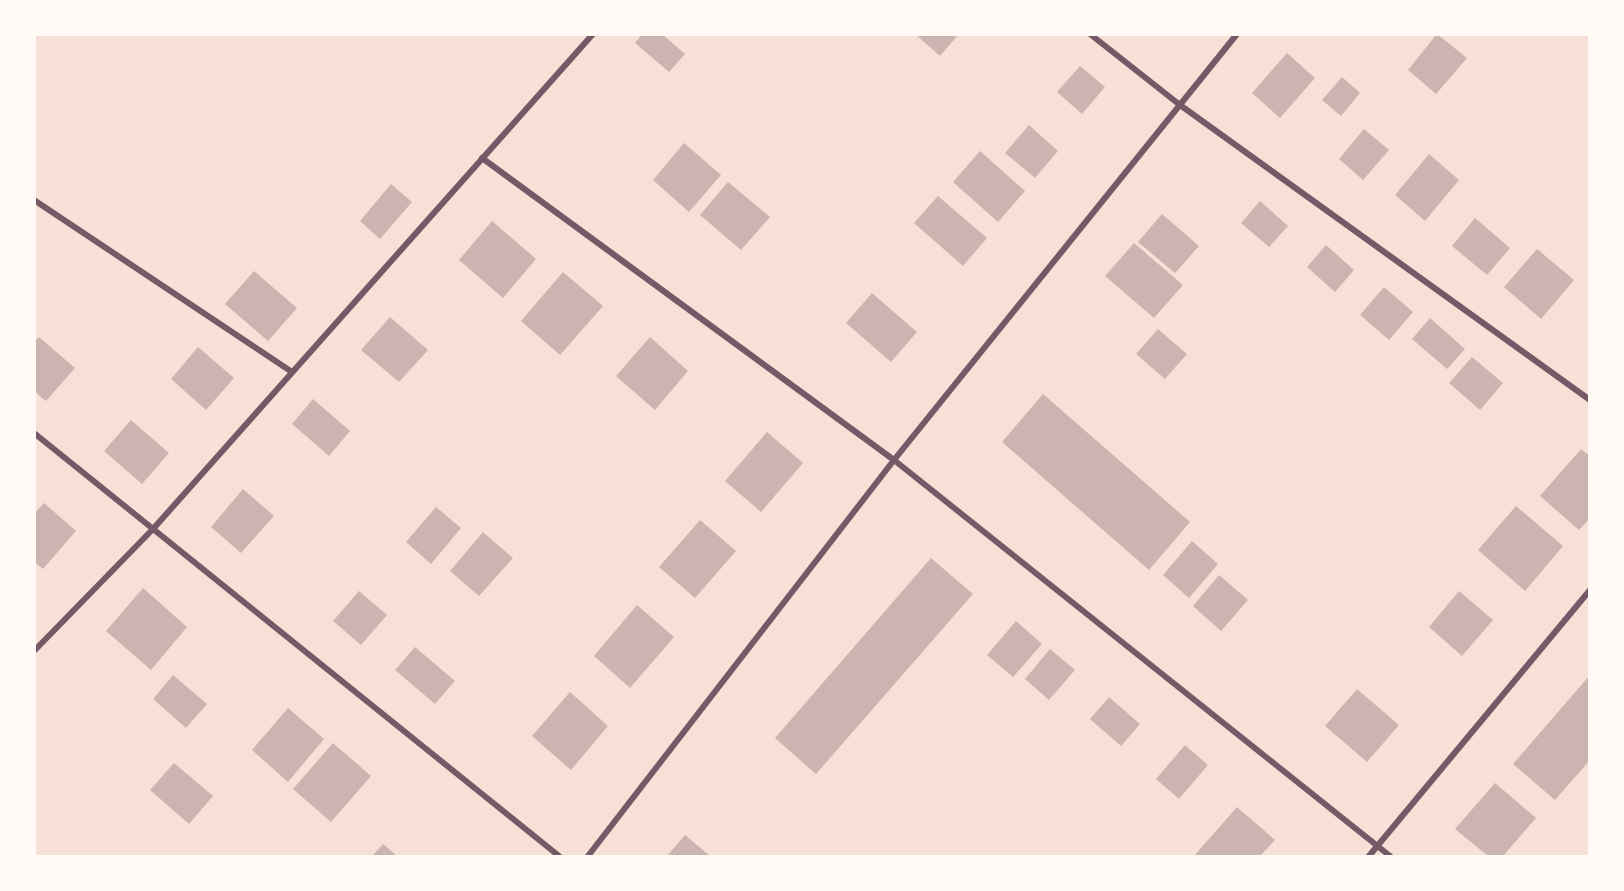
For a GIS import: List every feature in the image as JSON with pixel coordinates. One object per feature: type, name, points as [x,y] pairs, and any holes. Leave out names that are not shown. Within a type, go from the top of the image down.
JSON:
[{"type":"street","points":[[34,651],[153,528],[594,34]]},
{"type":"street","points":[[1090,34],[1180,105],[1590,400]]},
{"type":"street","points":[[588,856],[894,460],[1237,34]]},
{"type":"street","points":[[482,158],[894,460],[1390,856]]},
{"type":"street","points":[[34,200],[292,372]]},
{"type":"street","points":[[34,433],[559,856]]},
{"type":"street","points":[[1369,856],[1590,590]]},
{"type":"building","points":[[642,34],[662,34],[685,54],[669,72],[635,43]]},
{"type":"building","points":[[915,34],[959,34],[940,56]]},
{"type":"building","points":[[1437,34],[1467,58],[1436,94],[1408,70]]},
{"type":"building","points":[[1287,53],[1315,78],[1280,118],[1252,93]]},
{"type":"building","points":[[1080,66],[1105,87],[1082,114],[1057,92]]},
{"type":"building","points":[[1342,77],[1360,93],[1341,116],[1322,100]]},
{"type":"building","points":[[1029,125],[1058,151],[1035,178],[1005,153]]},
{"type":"building","points":[[1364,129],[1389,150],[1363,180],[1339,159]]},
{"type":"building","points":[[684,143],[721,175],[689,212],[653,180]]},
{"type":"building","points":[[980,151],[1025,191],[998,222],[953,182]]},
{"type":"building","points":[[1429,154],[1459,180],[1425,221],[1395,195]]},
{"type":"building","points":[[728,182],[770,217],[741,250],[700,215]]},
{"type":"building","points":[[391,184],[412,202],[380,239],[360,221]]},
{"type":"building","points":[[938,196],[987,238],[963,266],[914,223]]},
{"type":"building","points":[[1260,201],[1288,226],[1269,247],[1241,223]]},
{"type":"building","points":[[1162,214],[1199,246],[1175,273],[1138,242]]},
{"type":"building","points":[[1475,218],[1510,248],[1487,275],[1452,246]]},
{"type":"building","points":[[492,221],[536,259],[503,298],[459,260]]},
{"type":"building","points":[[1134,243],[1183,285],[1154,318],[1105,276]]},
{"type":"building","points":[[1326,245],[1354,270],[1335,292],[1307,267]]},
{"type":"building","points":[[1537,249],[1574,280],[1541,319],[1504,287]]},
{"type":"building","points":[[254,271],[297,308],[268,341],[225,304]]},
{"type":"building","points":[[563,272],[603,306],[560,355],[521,321]]},
{"type":"building","points":[[1384,287],[1413,312],[1389,340],[1360,315]]},
{"type":"building","points":[[872,293],[917,332],[891,362],[846,323]]},
{"type":"building","points":[[390,317],[428,350],[399,382],[361,350]]},
{"type":"building","points":[[1430,318],[1465,349],[1447,369],[1412,339]]},
{"type":"building","points":[[1158,329],[1187,354],[1165,379],[1136,354]]},
{"type":"building","points":[[39,337],[75,368],[46,401],[34,391],[34,342]]},
{"type":"building","points":[[650,337],[688,371],[655,410],[616,376]]},
{"type":"building","points":[[198,347],[234,378],[206,410],[171,379]]},
{"type":"building","points":[[1472,357],[1503,383],[1480,410],[1449,383]]},
{"type":"building","points":[[1043,394],[1190,522],[1149,570],[1002,442]]},
{"type":"building","points":[[313,399],[350,431],[329,456],[292,424]]},
{"type":"building","points":[[131,420],[169,453],[142,484],[104,451]]},
{"type":"building","points":[[767,432],[803,463],[761,512],[725,481]]},
{"type":"building","points":[[1581,449],[1590,456],[1590,518],[1579,530],[1540,496]]},
{"type":"building","points":[[243,489],[274,516],[241,553],[211,527]]},
{"type":"building","points":[[44,503],[76,531],[43,569],[34,562],[34,514]]},
{"type":"building","points":[[1516,506],[1563,546],[1525,591],[1478,550]]},
{"type":"building","points":[[436,507],[461,528],[431,564],[406,542]]},
{"type":"building","points":[[700,520],[736,551],[695,598],[659,567]]},
{"type":"building","points":[[483,532],[513,558],[479,596],[450,571]]},
{"type":"building","points":[[1192,541],[1218,564],[1189,598],[1163,575]]},
{"type":"building","points":[[931,558],[973,594],[816,774],[775,738]]},
{"type":"building","points":[[1219,575],[1248,600],[1221,631],[1193,606]]},
{"type":"building","points":[[143,588],[187,627],[151,670],[106,631]]},
{"type":"building","points":[[359,591],[387,615],[361,645],[333,621]]},
{"type":"building","points":[[1459,591],[1493,620],[1462,656],[1429,627]]},
{"type":"building","points":[[637,605],[674,637],[630,688],[594,656]]},
{"type":"building","points":[[1016,621],[1042,644],[1013,677],[987,655]]},
{"type":"building","points":[[415,647],[455,681],[435,704],[395,670]]},
{"type":"building","points":[[1050,649],[1075,670],[1049,700],[1025,679]]},
{"type":"building","points":[[173,675],[207,704],[186,728],[153,699]]},
{"type":"building","points":[[1590,675],[1590,760],[1555,800],[1513,764]]},
{"type":"building","points":[[1357,689],[1399,725],[1367,762],[1325,726]]},
{"type":"building","points":[[570,692],[608,726],[571,770],[532,736]]},
{"type":"building","points":[[1109,697],[1140,724],[1121,746],[1090,719]]},
{"type":"building","points":[[288,708],[324,739],[288,782],[252,750]]},
{"type":"building","points":[[333,743],[371,776],[331,822],[293,789]]},
{"type":"building","points":[[1185,745],[1208,765],[1179,799],[1156,779]]},
{"type":"building","points":[[174,763],[213,796],[189,824],[150,790]]},
{"type":"building","points":[[1495,783],[1536,818],[1503,856],[1488,856],[1455,829]]},
{"type":"building","points":[[1237,807],[1275,840],[1260,856],[1194,856]]},
{"type":"building","points":[[685,835],[710,856],[667,856]]},
{"type":"building","points":[[383,844],[397,856],[372,856]]}]
